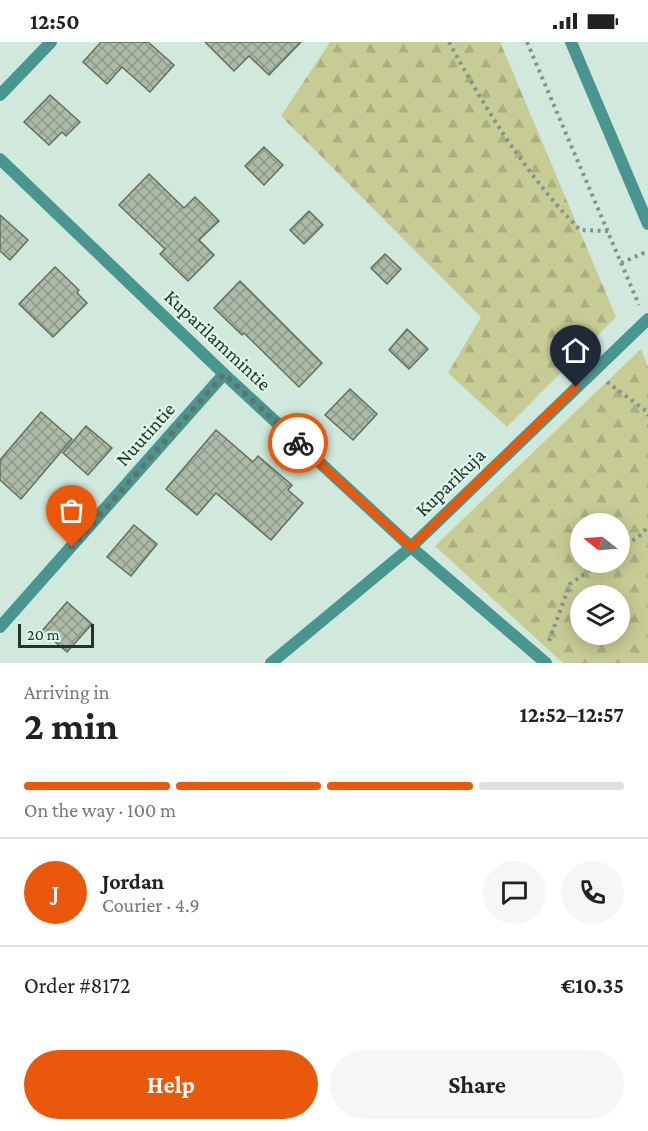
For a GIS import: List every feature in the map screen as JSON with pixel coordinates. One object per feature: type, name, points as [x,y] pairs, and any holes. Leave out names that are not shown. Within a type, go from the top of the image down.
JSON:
[{"type":"street","points":[[0,95],[51,42]]},
{"type":"street","points":[[571,42],[648,224]]},
{"type":"street","name":"Kuparilammintie","points":[[0,159],[224,374],[411,547],[543,660]]},
{"type":"street","name":"Kuparikuja","points":[[271,663],[411,547],[647,320]]},
{"type":"street","name":"Nuutintie","points":[[0,627],[224,374]]},
{"type":"path","points":[[449,42],[475,90],[552,202],[580,230],[608,231]]},
{"type":"path","points":[[527,42],[647,320]]},
{"type":"path","points":[[621,263],[648,251]]},
{"type":"path","points":[[593,371],[648,416]]},
{"type":"path","points":[[630,542],[642,534],[648,526]]},
{"type":"path","points":[[543,660],[570,584],[585,573]]},
{"type":"green space","points":[[330,42],[500,42],[616,317],[507,427],[448,373],[481,317],[281,116]]},
{"type":"green space","points":[[641,349],[648,367],[648,663],[563,663],[435,546]]},
{"type":"building","points":[[101,42],[148,42],[174,65],[150,92],[122,67],[107,84],[83,62]]},
{"type":"building","points":[[205,42],[301,42],[269,75],[249,56],[234,71]]},
{"type":"building","points":[[50,95],[80,122],[66,136],[62,132],[49,145],[24,122]]},
{"type":"building","points":[[264,147],[283,165],[264,185],[245,166]]},
{"type":"building","points":[[149,174],[184,208],[195,197],[219,221],[199,240],[214,255],[188,281],[160,254],[165,249],[119,205]]},
{"type":"building","points":[[309,211],[323,225],[304,244],[290,230]]},
{"type":"building","points":[[0,215],[28,240],[10,260],[0,251]]},
{"type":"building","points":[[385,254],[401,269],[387,284],[371,268]]},
{"type":"building","points":[[55,267],[79,290],[77,293],[87,303],[53,337],[19,304]]},
{"type":"building","points":[[240,281],[322,363],[299,387],[244,333],[242,335],[214,308]]},
{"type":"building","points":[[407,329],[428,349],[409,369],[389,350]]},
{"type":"building","points":[[350,389],[377,414],[353,440],[325,415]]},
{"type":"building","points":[[41,412],[72,439],[21,499],[0,480],[0,460]]},
{"type":"building","points":[[86,426],[112,448],[88,475],[63,453]]},
{"type":"building","points":[[216,430],[253,462],[258,456],[292,485],[288,490],[303,503],[271,540],[216,493],[197,515],[166,489]]},
{"type":"building","points":[[134,525],[157,544],[131,576],[107,557]]},
{"type":"building","points":[[67,602],[92,624],[67,652],[42,631]]},
{"type":"way so far","points":[[72,547],[224,374],[298,443]]},
{"type":"route","points":[[298,443],[411,547],[576,387]]}]
